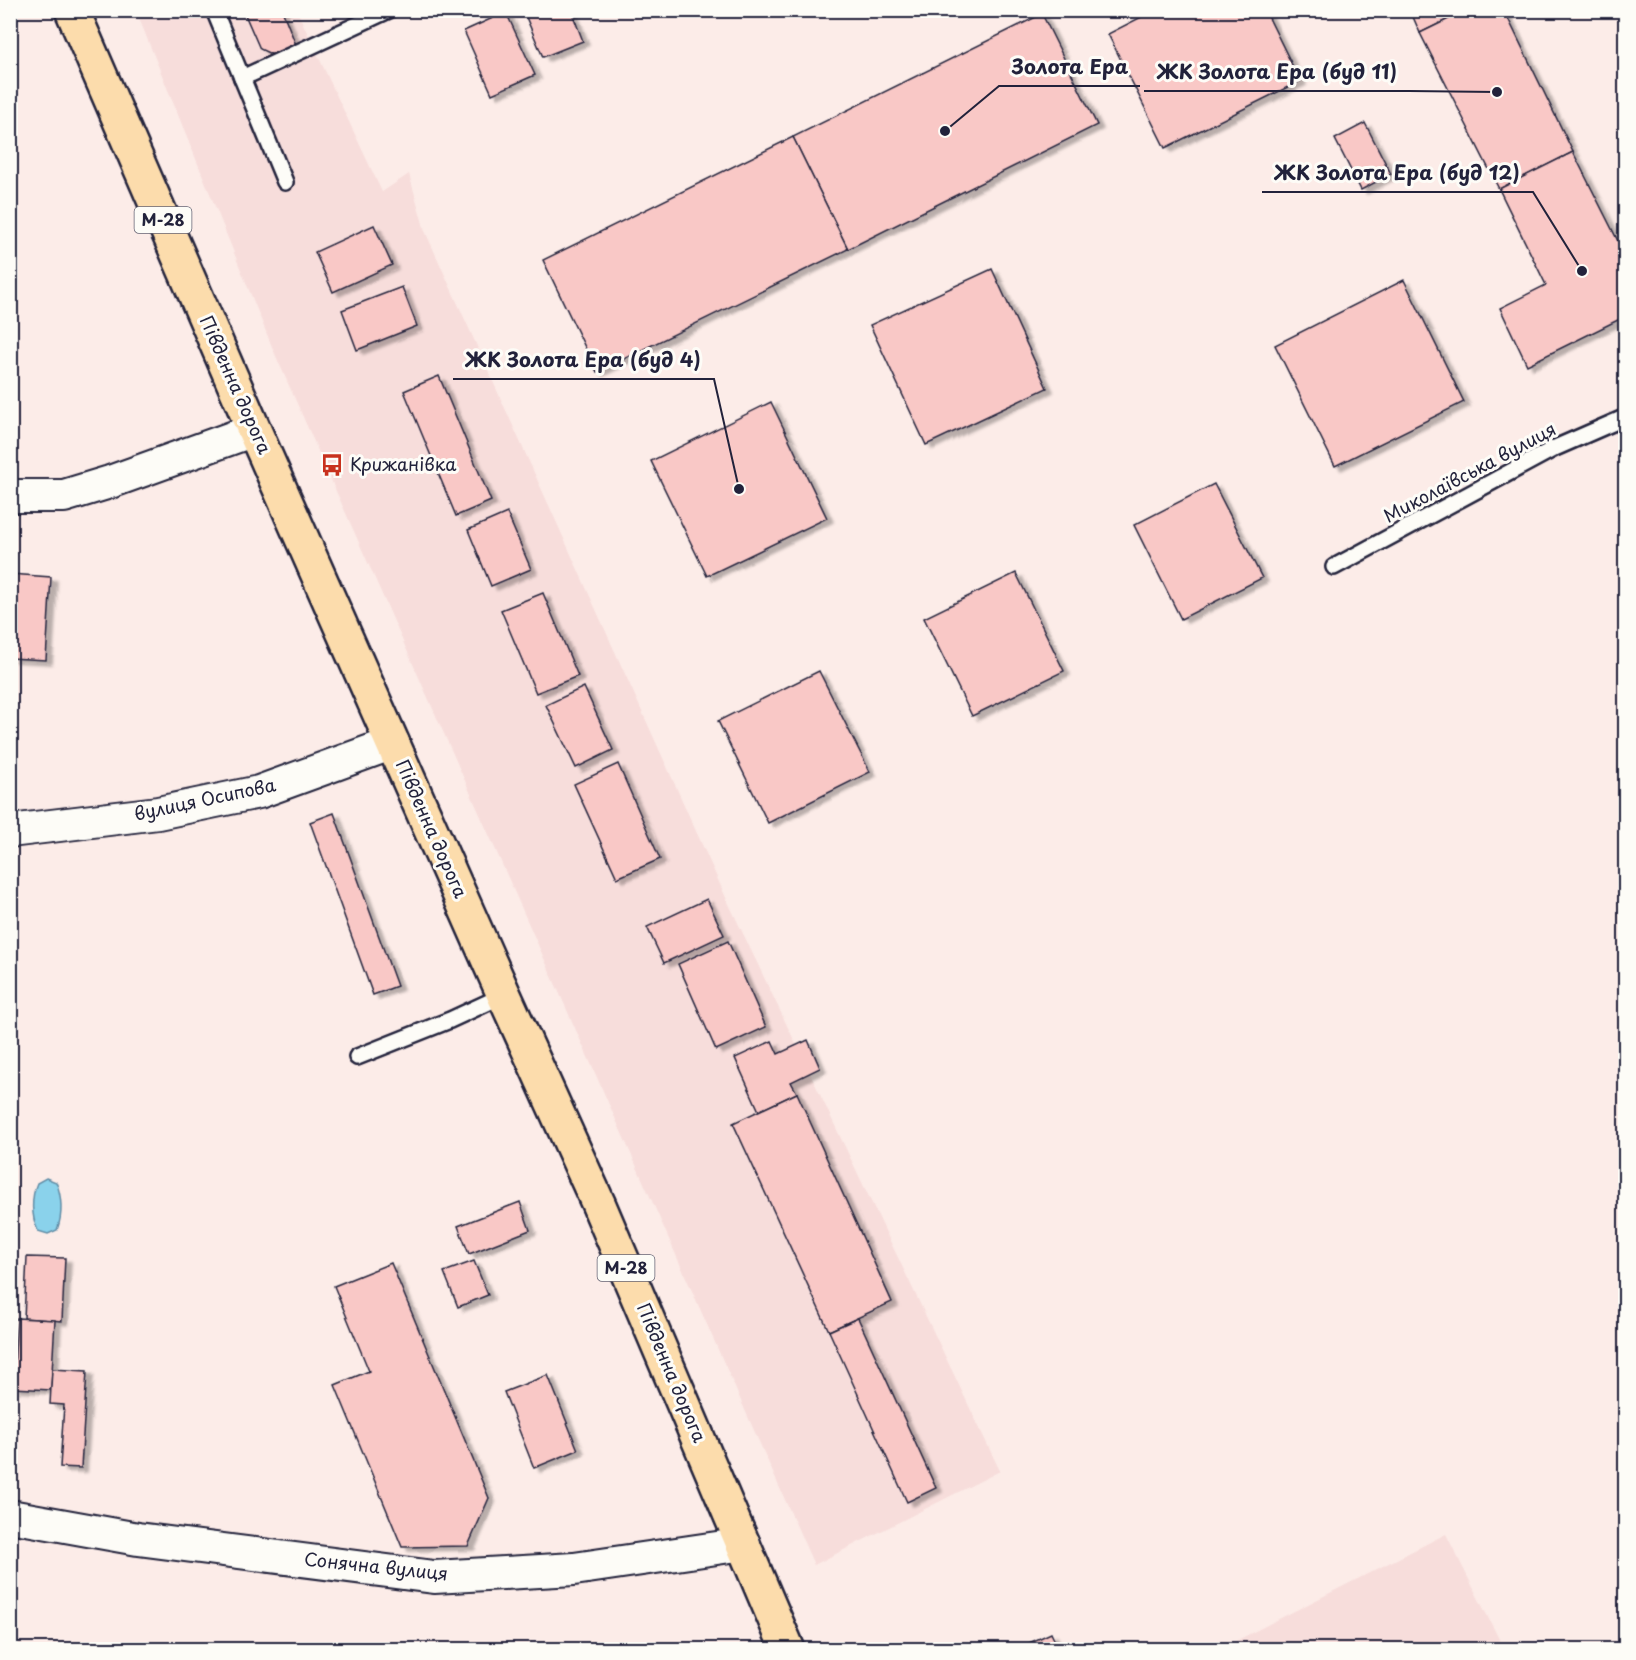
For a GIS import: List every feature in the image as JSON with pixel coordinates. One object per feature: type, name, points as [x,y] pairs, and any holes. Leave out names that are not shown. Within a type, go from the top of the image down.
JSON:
[{"type":"highway","name":"Південна дорога","points":[[72,10],[254,430],[598,1203],[788,1650]]},
{"type":"street","points":[[10,496],[64,496],[110,483],[254,430]]},
{"type":"street","name":"вулиця Осипова","points":[[10,831],[158,813],[259,792],[393,742]]},
{"type":"street","name":"Сонячна вулиця","points":[[10,1516],[138,1539],[434,1577],[574,1569],[744,1544]]},
{"type":"lane","points":[[214,10],[285,182]]},
{"type":"lane","points":[[242,78],[390,10]]},
{"type":"lane","name":"Миколаївська вулиця","points":[[1334,567],[1555,448],[1626,417]]},
{"type":"lane","points":[[357,1057],[450,1020],[504,995]]},
{"type":"shaded area","points":[[136,11],[297,11],[382,192],[409,174],[425,231],[728,902],[1000,1471],[814,1565],[275,354]]},
{"type":"shaded area","points":[[1446,1534],[1504,1649],[1220,1649]]},
{"type":"water","points":[[46,1178],[56,1182],[61,1206],[57,1230],[48,1234],[38,1231],[33,1207],[37,1183]]},
{"type":"building","points":[[243,10],[282,10],[296,45],[275,56],[260,49]]},
{"type":"building","points":[[523,10],[571,10],[583,41],[543,57]]},
{"type":"building","points":[[1155,10],[1265,10],[1300,81],[1165,148],[1108,34]]},
{"type":"building","points":[[1410,10],[1467,10],[1420,33]]},
{"type":"building","points":[[1467,10],[1504,10],[1573,152],[1499,189],[1420,33]]},
{"type":"building","points":[[506,12],[535,75],[492,94],[464,31]]},
{"type":"building","points":[[1042,14],[1097,125],[848,249],[793,137]]},
{"type":"building","points":[[1365,123],[1391,174],[1361,190],[1335,139]]},
{"type":"building","points":[[793,137],[848,249],[597,372],[543,260]]},
{"type":"building","points":[[1573,152],[1626,257],[1626,316],[1527,365],[1500,308],[1546,285],[1499,189]]},
{"type":"building","points":[[374,225],[392,265],[333,292],[315,252]]},
{"type":"building","points":[[992,269],[1047,388],[926,445],[870,325]]},
{"type":"building","points":[[1404,280],[1464,402],[1335,466],[1275,345]]},
{"type":"building","points":[[402,287],[417,326],[357,350],[342,310]]},
{"type":"building","points":[[439,376],[491,501],[456,516],[404,391]]},
{"type":"building","points":[[771,402],[827,518],[707,576],[651,461]]},
{"type":"building","points":[[1214,484],[1262,578],[1181,619],[1134,525]]},
{"type":"building","points":[[507,513],[531,569],[491,586],[468,530]]},
{"type":"building","points":[[1016,573],[1064,671],[972,716],[924,618]]},
{"type":"building","points":[[10,574],[51,577],[46,660],[10,658]]},
{"type":"building","points":[[543,593],[578,676],[536,693],[501,610]]},
{"type":"building","points":[[819,671],[870,772],[768,823],[718,721]]},
{"type":"building","points":[[584,687],[613,750],[576,768],[546,705]]},
{"type":"building","points":[[618,764],[660,859],[617,878],[574,784]]},
{"type":"building","points":[[334,813],[397,986],[373,995],[310,822]]},
{"type":"building","points":[[707,899],[724,935],[664,963],[647,927]]},
{"type":"building","points":[[728,941],[766,1027],[716,1050],[678,964]]},
{"type":"building","points":[[808,1040],[820,1068],[791,1082],[797,1093],[759,1111],[735,1058],[772,1041],[778,1054]]},
{"type":"building","points":[[797,1093],[892,1302],[829,1331],[733,1123]]},
{"type":"building","points":[[520,1202],[530,1230],[469,1254],[458,1226]]},
{"type":"building","points":[[27,1257],[65,1258],[62,1321],[24,1318]]},
{"type":"building","points":[[474,1261],[488,1295],[458,1307],[444,1272]]},
{"type":"building","points":[[391,1263],[489,1498],[468,1546],[402,1547],[335,1385],[369,1371],[334,1286]]},
{"type":"building","points":[[17,1318],[55,1320],[51,1390],[13,1388]]},
{"type":"building","points":[[858,1318],[936,1488],[907,1502],[829,1331]]},
{"type":"building","points":[[52,1369],[87,1371],[81,1468],[60,1467],[64,1405],[50,1404]]},
{"type":"building","points":[[548,1375],[578,1450],[534,1468],[504,1392]]},
{"type":"building","points":[[1051,1633],[1059,1650],[1014,1650]]},
{"type":"place","name":"ЖК Золота Ера (буд 11)","points":[[1497,92]]},
{"type":"place","name":"Золота Ера","points":[[945,131]]},
{"type":"place","name":"ЖК Золота Ера (буд 12)","points":[[1582,271]]},
{"type":"place","name":"Крижанiвка","points":[[332,465]]},
{"type":"place","name":"ЖК Золота Ера (буд 4)","points":[[739,489]]}]
